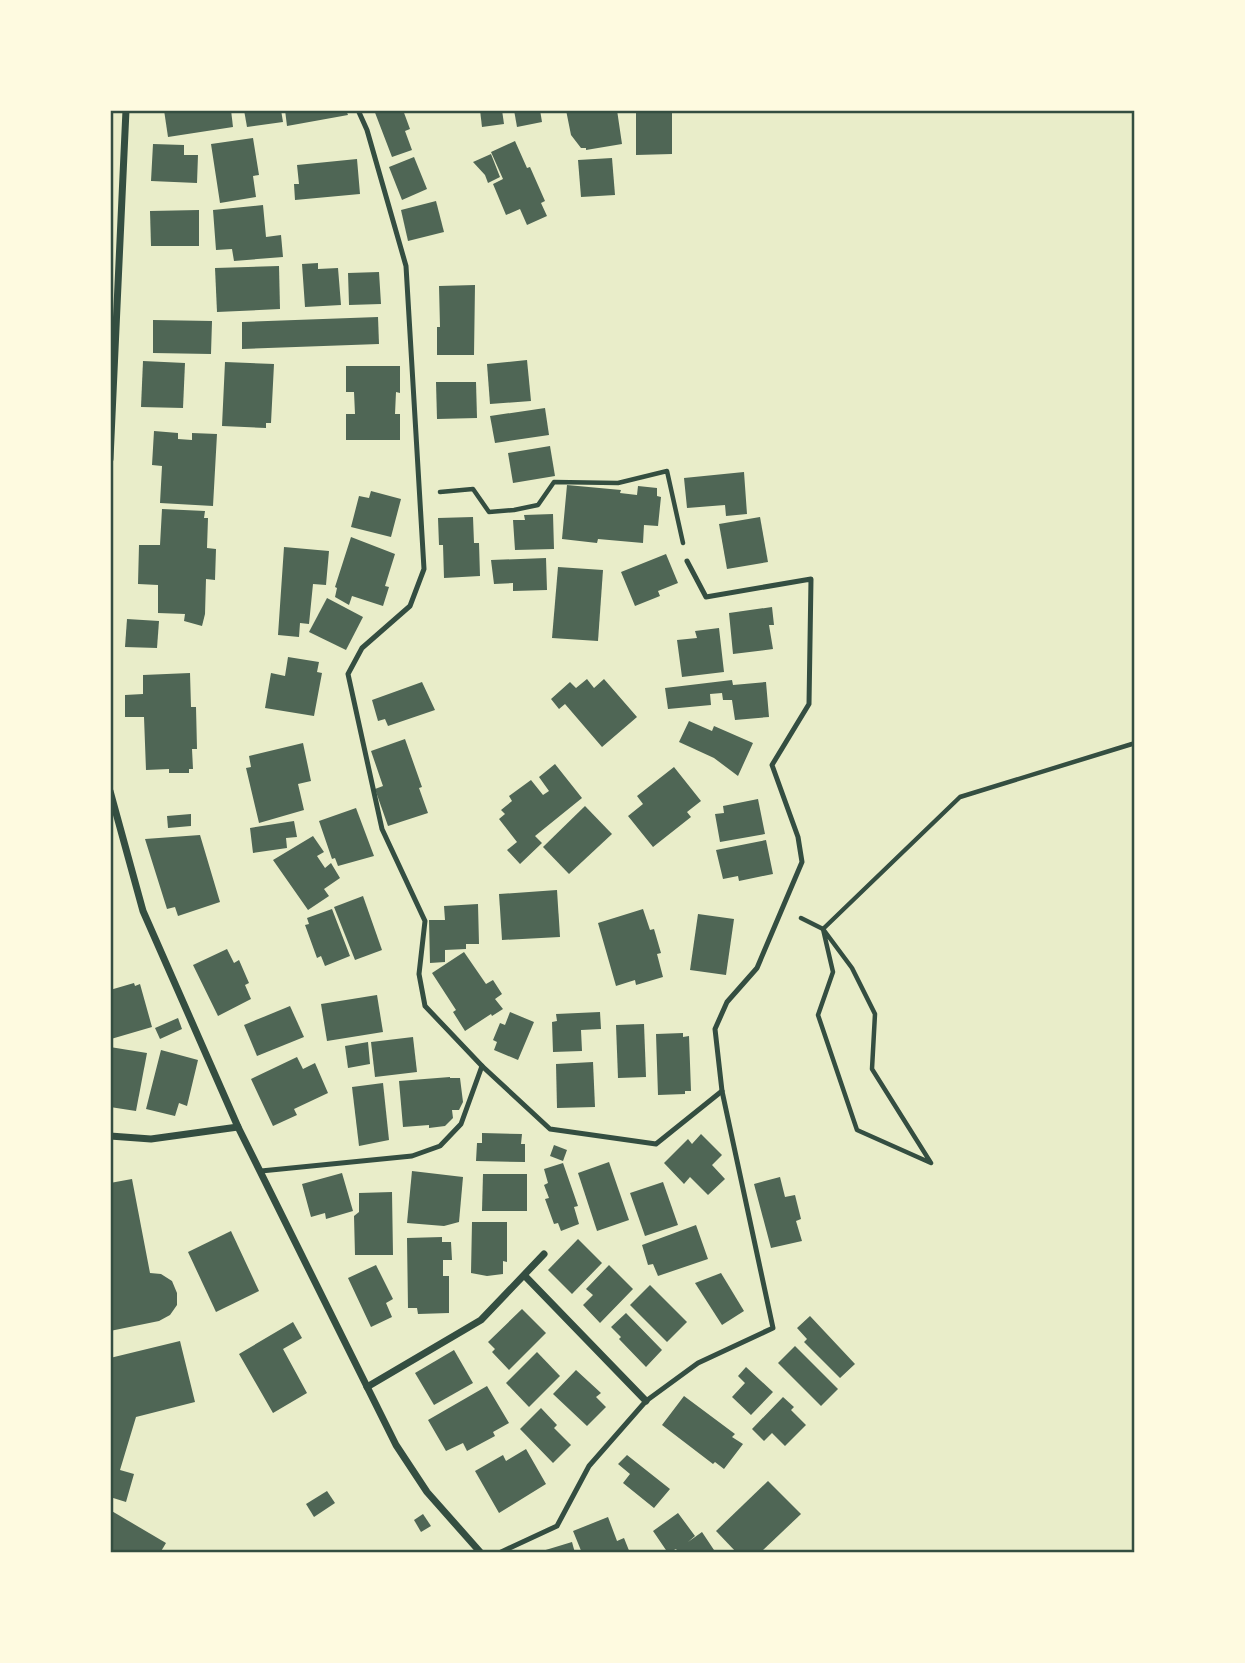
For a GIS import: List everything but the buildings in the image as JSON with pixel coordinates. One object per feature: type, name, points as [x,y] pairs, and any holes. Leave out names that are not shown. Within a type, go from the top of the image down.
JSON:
[{"type":"street","points":[[110,459],[126,110]]},
{"type":"street","points":[[110,791],[144,911],[238,1127],[396,1445],[427,1492],[481,1553]]},
{"type":"street","points":[[110,1136],[151,1139],[238,1127]]},
{"type":"street","points":[[367,1387],[481,1320],[544,1254]]},
{"type":"street","points":[[525,1276],[646,1401]]},
{"type":"lane","points":[[358,110],[367,130],[406,266],[424,569],[410,606],[362,648],[348,674],[382,829],[425,921],[419,974],[425,1006],[482,1066],[550,1129],[656,1144],[722,1091]]},
{"type":"lane","points":[[499,1553],[557,1526],[589,1466],[646,1401],[698,1363],[773,1328],[722,1091],[715,1029],[727,1002],[757,968],[802,862],[798,836],[772,765],[809,705],[811,579],[706,597],[687,561]]},
{"type":"lane","points":[[261,1171],[412,1156],[440,1146],[461,1124],[482,1066]]},
{"type":"path","points":[[420,494],[473,489],[489,512],[514,510],[538,505],[554,482],[618,483],[667,471],[687,561]]},
{"type":"path","points":[[823,929],[960,797],[1132,744],[1135,746]]},
{"type":"path","points":[[782,909],[823,929],[852,968],[875,1014],[872,1069],[931,1163],[857,1130],[818,1015],[833,972],[823,929]]}]
